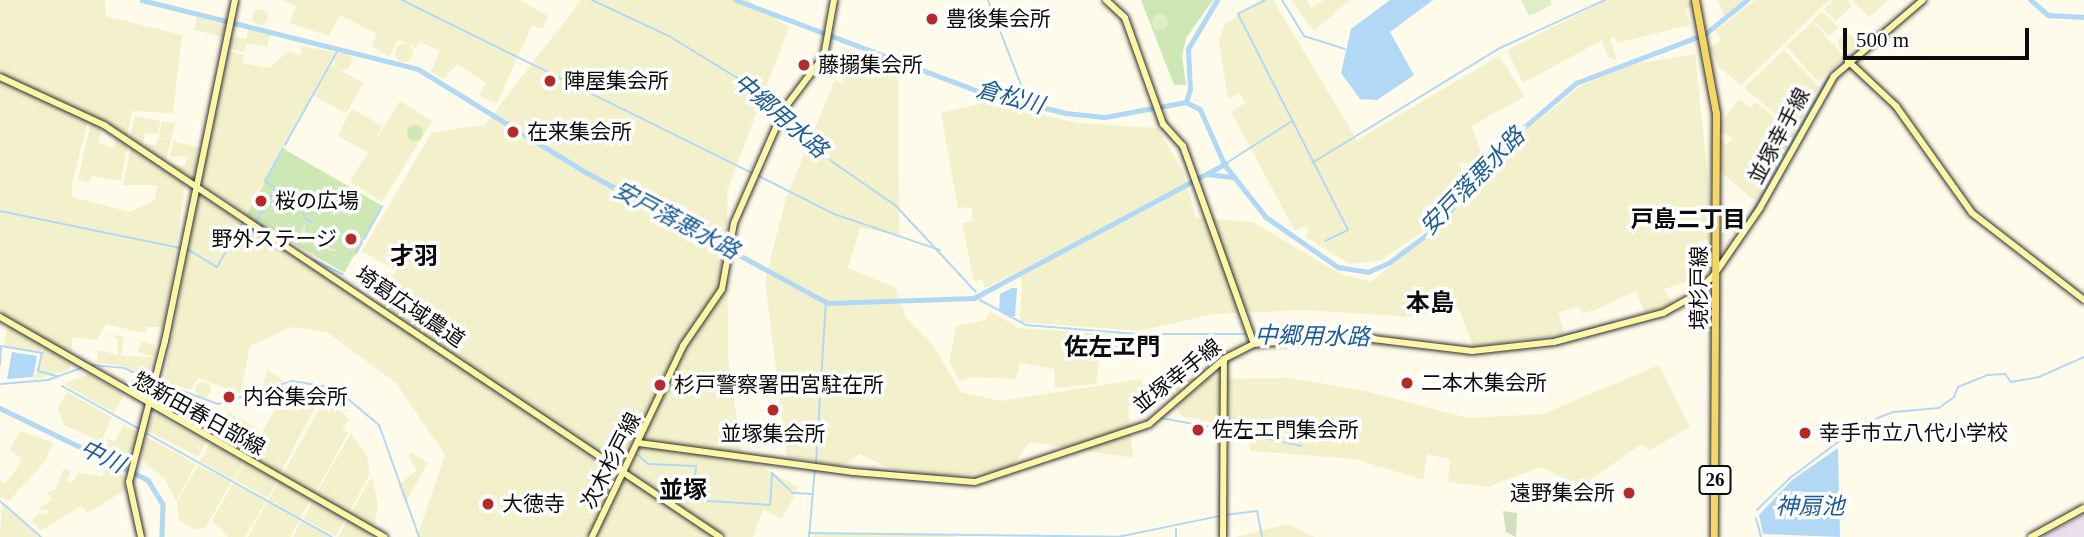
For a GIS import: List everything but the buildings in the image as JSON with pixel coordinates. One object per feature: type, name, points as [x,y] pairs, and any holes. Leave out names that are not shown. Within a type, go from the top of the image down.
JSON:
[{"type":"main road","points":[[141,537],[128,492],[150,406],[235,0]]},
{"type":"main road","name":"次木杉戸線","points":[[592,537],[685,343],[722,289],[726,247],[783,111],[818,67],[829,42],[834,0]]},
{"type":"main road","points":[[1106,0],[1125,18],[1163,124],[1183,146],[1254,344]]},
{"type":"main road","name":"境杉戸線","points":[[1695,0],[1716,113],[1720,258],[1716,271],[1714,537]]},
{"type":"main road","name":"並塚幸手線","points":[[1720,258],[1760,208],[1815,103],[1848,61],[1923,0]]},
{"type":"main road","points":[[1848,61],[1896,106],[1972,213],[2084,300]]},
{"type":"main road","name":"埼葛広域農道","points":[[0,77],[104,125],[720,537]]},
{"type":"main road","name":"並塚幸手線","points":[[639,443],[853,472],[975,482],[1149,424],[1224,359],[1254,344],[1340,336],[1472,351],[1542,344],[1664,313],[1692,297],[1716,271]]},
{"type":"main road","name":"惣新田春日部線","points":[[0,317],[83,368],[384,537]]},
{"type":"main road","points":[[1223,537],[1224,359]]},
{"type":"main road","points":[[2031,537],[2084,508]]},
{"type":"shaded area","points":[[0,0],[105,0],[106,16],[182,35],[173,113],[132,111],[127,137],[89,116],[72,184],[72,197],[130,212],[155,200],[157,185],[123,185],[131,146],[185,185],[164,327],[146,327],[146,334],[106,324],[97,340],[73,337],[71,357],[0,313]]},
{"type":"shaded area","points":[[283,0],[520,0],[548,16],[543,29],[532,25],[497,103],[479,96],[486,83],[457,64],[444,79],[431,72],[440,51],[420,42],[416,48],[398,40],[389,57],[372,46],[377,34],[340,15],[329,36],[289,23],[296,6]]},
{"type":"shaded area","points":[[581,0],[747,0],[789,27],[727,191],[728,357],[742,457],[799,487],[782,519],[763,510],[753,537],[417,537],[445,455],[396,383],[327,332],[292,327],[250,346],[240,394],[198,378],[191,390],[164,382],[198,193],[374,308],[396,270],[362,251],[432,132],[485,125]]},
{"type":"shaded area","points":[[1265,0],[1273,0],[1357,140],[1499,56],[1525,96],[1472,126],[1481,154],[1468,163],[1459,163],[1467,182],[1447,207],[1444,203],[1426,208],[1433,225],[1381,260],[1350,264],[1304,236],[1309,232],[1306,226],[1295,231],[1231,112],[1245,103],[1240,93],[1228,99],[1219,41],[1224,24]]},
{"type":"shaded area","points":[[1291,0],[1307,0],[1311,8],[1324,0],[1350,0],[1314,31]]},
{"type":"shaded area","points":[[1606,0],[1693,0],[1694,6],[1685,9],[1690,25],[1617,43],[1614,36],[1610,38],[1617,61],[1608,57],[1602,40],[1523,83],[1507,50]]},
{"type":"shaded area","points":[[1718,0],[1744,0],[1724,16]]},
{"type":"shaded area","points":[[1755,0],[1829,0],[1741,85],[1720,68],[1709,48],[1721,40],[1715,31]]},
{"type":"shaded area","points":[[1834,0],[1846,0],[1852,6],[1836,21],[1824,9]]},
{"type":"shaded area","points":[[1852,0],[1889,0],[1869,17]]},
{"type":"shaded area","points":[[260,9],[266,11],[266,23],[260,25],[254,23],[252,17],[254,11]]},
{"type":"shaded area","points":[[1822,11],[1838,27],[1829,36],[1813,20]]},
{"type":"shaded area","points":[[197,17],[227,25],[224,38],[194,30]]},
{"type":"shaded area","points":[[1813,22],[1844,57],[1818,81],[1786,46]]},
{"type":"shaded area","points":[[248,29],[270,35],[267,47],[247,43],[244,52],[228,48],[230,36],[246,39]]},
{"type":"shaded area","points":[[1843,34],[1851,34],[1856,43],[1854,50],[1843,52],[1838,47],[1838,39]]},
{"type":"shaded area","points":[[400,44],[408,44],[413,53],[411,60],[400,62],[395,57],[395,49]]},
{"type":"shaded area","points":[[302,46],[335,52],[246,214],[201,182],[228,51],[244,55],[243,63],[270,68],[288,51],[300,55]]},
{"type":"shaded area","points":[[846,49],[898,68],[899,235],[860,228],[848,268],[896,288],[906,318],[931,342],[961,392],[1000,401],[1141,379],[1146,395],[1128,406],[1133,458],[1029,442],[1009,471],[937,476],[891,469],[860,454],[842,466],[787,457],[765,281],[786,198],[835,80],[844,84]]},
{"type":"shaded area","points":[[1784,50],[1819,87],[1795,130],[1744,88]]},
{"type":"shaded area","points":[[343,52],[349,55],[352,61],[349,67],[343,70],[337,67],[334,61],[337,55]]},
{"type":"shaded area","points":[[1695,54],[1714,237],[1701,241],[1707,276],[1664,289],[1674,304],[1645,314],[1636,291],[1595,310],[1582,313],[1579,306],[1558,313],[1565,334],[1473,347],[1459,308],[1411,317],[1305,310],[1213,314],[1140,331],[1020,322],[1022,281],[1017,272],[985,288],[982,279],[974,282],[962,223],[973,221],[971,207],[958,208],[941,113],[988,102],[1077,123],[1157,128],[1182,170],[1196,218],[1253,222],[1340,274],[1371,282],[1451,217],[1514,140],[1582,85],[1630,65]]},
{"type":"shaded area","points":[[331,65],[363,83],[346,114],[314,96]]},
{"type":"shaded area","points":[[1740,99],[1750,108],[1756,102],[1794,134],[1757,203],[1720,171],[1720,140],[1727,145],[1732,139],[1725,132],[1720,134],[1719,124]]},
{"type":"shaded area","points":[[400,101],[432,121],[382,202],[350,182]]},
{"type":"shaded area","points":[[352,109],[383,126],[368,152],[337,135]]},
{"type":"shaded area","points":[[135,116],[160,121],[158,134],[145,133],[143,147],[130,138]]},
{"type":"shaded area","points":[[162,121],[175,124],[165,163],[145,148],[145,144],[157,145],[157,138],[169,140],[159,137]]},
{"type":"shaded area","points":[[91,122],[102,127],[98,143],[114,148],[116,136],[128,144],[121,181],[92,176],[89,183],[78,180]]},
{"type":"shaded area","points":[[173,141],[202,148],[195,179],[170,165],[185,166],[187,156],[170,157]]},
{"type":"shaded area","points":[[305,224],[305,231],[314,236],[317,232],[329,241],[326,246],[339,251],[330,251],[300,232]]},
{"type":"shaded area","points":[[990,311],[1018,328],[1125,335],[1126,357],[1100,358],[1096,384],[1055,388],[1054,369],[1020,363],[1016,379],[972,377],[960,381],[949,363],[956,326],[985,320]]},
{"type":"shaded area","points":[[8,325],[42,346],[41,353],[4,345]]},
{"type":"shaded area","points":[[103,333],[124,337],[121,356],[152,357],[148,376],[119,365],[96,363],[99,350],[118,355],[117,338]]},
{"type":"shaded area","points":[[130,338],[154,345],[159,358],[138,352],[141,342]]},
{"type":"shaded area","points":[[44,347],[71,363],[69,370],[34,380]]},
{"type":"shaded area","points":[[1659,365],[1690,427],[1650,450],[1641,444],[1581,487],[1541,467],[1488,487],[1448,482],[1450,459],[1427,454],[1423,480],[1355,459],[1250,451],[1247,430],[1182,416],[1156,379],[1290,378],[1365,391],[1468,418],[1543,414]]},
{"type":"shaded area","points":[[267,370],[284,380],[284,381],[262,388]]},
{"type":"shaded area","points":[[89,374],[124,395],[114,413],[64,384]]},
{"type":"shaded area","points":[[200,382],[206,382],[211,390],[209,396],[200,398],[195,393],[195,387]]},
{"type":"shaded area","points":[[67,392],[112,417],[101,442],[64,425],[58,408]]},
{"type":"shaded area","points":[[324,394],[337,396],[351,406],[345,412]]},
{"type":"shaded area","points":[[321,396],[279,476],[247,458],[274,412],[282,405]]},
{"type":"shaded area","points":[[325,399],[349,419],[342,430],[348,433],[314,495],[281,477]]},
{"type":"shaded area","points":[[228,412],[259,430],[244,457],[212,439]]},
{"type":"shaded area","points":[[154,414],[207,441],[198,457],[146,430]]},
{"type":"shaded area","points":[[124,424],[139,433],[134,449],[125,455],[104,444],[106,439],[115,441]]},
{"type":"shaded area","points":[[21,431],[53,443],[46,460],[9,501],[0,497],[0,480],[5,484],[18,467],[21,458],[9,450]]},
{"type":"shaded area","points":[[351,433],[367,456],[370,473],[348,515],[315,496]]},
{"type":"shaded area","points":[[145,436],[196,464],[176,501],[165,479],[145,463],[141,453]]},
{"type":"shaded area","points":[[210,443],[243,461],[233,480],[200,461]]},
{"type":"shaded area","points":[[412,453],[428,463],[405,503],[398,485],[417,470],[408,456]]},
{"type":"shaded area","points":[[244,462],[277,480],[268,498],[234,479]]},
{"type":"shaded area","points":[[198,465],[231,482],[206,527],[195,530],[179,520],[177,502]]},
{"type":"shaded area","points":[[64,468],[71,471],[67,481],[72,483],[78,473],[102,476],[107,468],[123,475],[125,490],[88,513],[81,506],[41,531],[32,521],[39,513],[47,515],[48,510],[39,509],[52,499],[47,493],[56,489]]},
{"type":"shaded area","points":[[372,476],[378,505],[373,529],[349,516]]},
{"type":"shaded area","points":[[279,481],[311,500],[300,518],[268,499]]},
{"type":"shaded area","points":[[233,483],[266,501],[245,537],[228,537],[212,521]]},
{"type":"shaded area","points":[[313,501],[345,519],[336,536],[303,518]]},
{"type":"shaded area","points":[[267,502],[299,520],[290,537],[248,537]]},
{"type":"shaded area","points":[[2,504],[7,506],[39,537],[0,537]]},
{"type":"shaded area","points":[[2084,514],[2084,537],[2042,537]]},
{"type":"shaded area","points":[[347,520],[370,533],[368,537],[338,537]]},
{"type":"shaded area","points":[[301,521],[329,537],[293,537]]},
{"type":"shaded area","points":[[1287,524],[1315,537],[1235,537]]},
{"type":"shaded area","points":[[813,533],[945,535],[959,537],[812,537]]},
{"type":"green space","points":[[1141,0],[1213,0],[1186,38],[1182,56],[1186,85],[1174,85]]},
{"type":"green space","points":[[1521,0],[1550,0],[1552,5],[1529,16]]},
{"type":"green space","points":[[1160,14],[1168,22],[1160,30],[1152,22]]},
{"type":"green space","points":[[412,125],[418,125],[423,133],[421,139],[412,141],[407,136],[407,130]]},
{"type":"green space","points":[[284,149],[383,206],[344,273],[246,216]]},
{"type":"green space","points":[[1503,511],[1517,513],[1516,537],[1506,532]]},
{"type":"water","points":[[1390,0],[1433,0],[1390,32],[1414,75],[1377,100],[1360,99],[1341,73],[1351,29]]},
{"type":"water","points":[[1017,288],[1015,316],[1009,316],[999,310],[1000,294]]},
{"type":"water","points":[[12,352],[37,356],[33,377],[7,379]]},
{"type":"water","name":"神扇池","points":[[1838,448],[1840,537],[1763,534],[1759,515],[1792,480]]},
{"type":"waterway","name":"安戸落悪水路","points":[[142,0],[418,69],[582,170],[828,303],[974,298],[1225,164]]},
{"type":"waterway","points":[[402,0],[752,173]]},
{"type":"waterway","name":"中郷用水路","points":[[592,0],[669,36],[736,77],[834,163],[896,206],[976,292]]},
{"type":"waterway","name":"倉松川","points":[[736,0],[981,92],[1066,113],[1105,117],[1186,102],[1190,89],[1188,49],[1217,0]]},
{"type":"waterway","points":[[988,0],[1025,95],[1023,103]]},
{"type":"waterway","points":[[1265,0],[1238,14],[1348,230],[1325,241]]},
{"type":"waterway","points":[[1282,0],[1304,36],[1345,49]]},
{"type":"waterway","points":[[1312,163],[1500,48],[1605,0]]},
{"type":"waterway","name":"安戸落悪水路","points":[[1186,102],[1200,109],[1225,165],[1266,217],[1338,267],[1368,272],[1390,262],[1438,226],[1507,142],[1576,83],[1705,34],[1747,0]]},
{"type":"waterway","name":"中郷用水路","points":[[1746,223],[1827,79],[1918,0]]},
{"type":"waterway","name":"倉松川","points":[[2031,0],[2048,15],[2084,17]]},
{"type":"waterway","points":[[285,145],[339,48]]},
{"type":"waterway","points":[[1225,164],[1292,121]]},
{"type":"waterway","points":[[256,222],[276,188],[265,181],[283,149]]},
{"type":"waterway","name":"安戸落悪水路","points":[[1208,174],[1234,177]]},
{"type":"waterway","points":[[757,175],[834,214],[940,250]]},
{"type":"waterway","points":[[364,239],[382,206]]},
{"type":"waterway","points":[[0,211],[181,248]]},
{"type":"waterway","points":[[304,214],[305,218]]},
{"type":"waterway","points":[[306,219],[312,222]]},
{"type":"waterway","points":[[187,249],[217,267],[243,221]]},
{"type":"waterway","points":[[257,222],[275,234]]},
{"type":"waterway","points":[[356,253],[362,242]]},
{"type":"waterway","points":[[314,260],[343,274]]},
{"type":"waterway","points":[[816,463],[826,300]]},
{"type":"waterway","name":"中郷用水路","points":[[980,300],[1026,325],[1137,334],[1248,334]]},
{"type":"waterway","name":"中郷用水路","points":[[1549,340],[1614,323]]},
{"type":"waterway","name":"中郷用水路","points":[[1253,335],[1345,333]]},
{"type":"waterway","points":[[0,365],[1,346],[42,353],[38,371],[57,376]]},
{"type":"waterway","points":[[1757,510],[1790,478],[1862,424],[1894,412],[1939,408],[1954,397],[1958,387],[1987,375],[2005,374],[2011,382],[2039,377],[2084,357]]},
{"type":"waterway","points":[[91,365],[124,368],[153,381]]},
{"type":"waterway","points":[[0,384],[48,380],[83,367]]},
{"type":"waterway","points":[[158,382],[218,404],[292,381],[335,388],[379,425],[419,537]]},
{"type":"waterway","points":[[62,386],[139,429]]},
{"type":"waterway","name":"中川","points":[[0,408],[148,480],[163,504],[162,537]]},
{"type":"waterway","points":[[1161,418],[1221,429]]},
{"type":"waterway","points":[[1226,430],[1301,446]]},
{"type":"waterway","points":[[144,432],[332,537]]},
{"type":"waterway","points":[[638,455],[648,464],[696,466],[693,500],[770,505],[772,473],[793,493],[813,494]]},
{"type":"waterway","points":[[809,537],[815,469]]},
{"type":"waterway","points":[[869,470],[933,476]]},
{"type":"waterway","points":[[0,501],[41,537]]},
{"type":"waterway","points":[[1225,515],[1257,511],[1262,537]]},
{"type":"waterway","points":[[809,533],[1118,537],[1219,516]]},
{"type":"waterway","points":[[1756,518],[1761,537]]},
{"type":"waterway","points":[[1176,529],[1176,537]]},
{"type":"place","name":"豊後集会所","points":[[932,19]]},
{"type":"place","name":"藤搦集会所","points":[[804,65]]},
{"type":"place","name":"陣屋集会所","points":[[550,81]]},
{"type":"place","name":"在来集会所","points":[[513,132]]},
{"type":"place","name":"桜の広場","points":[[261,201]]},
{"type":"place","name":"野外ステージ","points":[[351,239]]},
{"type":"place","name":"二本木集会所","points":[[1407,383]]},
{"type":"place","name":"杉戸警察署田宮駐在所","points":[[660,385]]},
{"type":"place","name":"内谷集会所","points":[[229,397]]},
{"type":"place","name":"並塚集会所","points":[[773,410]]},
{"type":"place","name":"佐左エ門集会所","points":[[1198,430]]},
{"type":"place","name":"幸手市立八代小学校","points":[[1805,433]]},
{"type":"place","name":"遠野集会所","points":[[1629,493]]},
{"type":"place","name":"大徳寺","points":[[488,504]]},
{"type":"district","name":"戸島二丁目","points":[[1688,220]]},
{"type":"district","name":"才羽","points":[[414,257]]},
{"type":"district","name":"本島","points":[[1430,304]]},
{"type":"district","name":"佐左ヱ門","points":[[1112,348]]},
{"type":"district","name":"並塚","points":[[683,491]]}]
